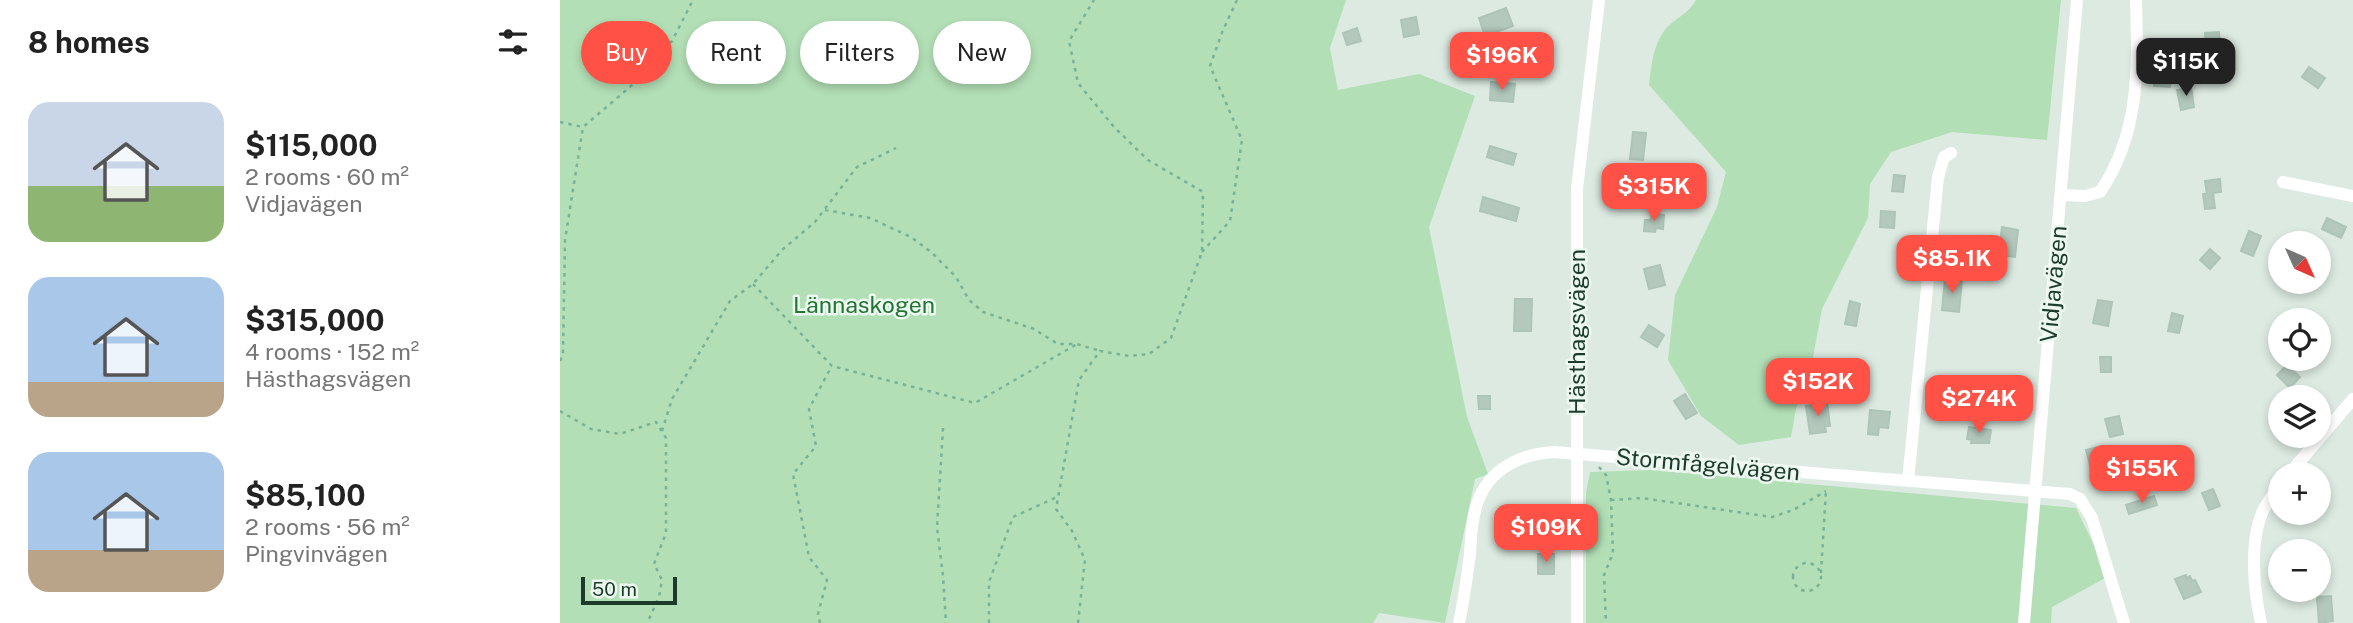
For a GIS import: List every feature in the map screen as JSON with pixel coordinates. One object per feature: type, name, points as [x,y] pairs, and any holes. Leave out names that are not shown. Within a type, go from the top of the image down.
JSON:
[{"type":"street","name":"Hästhagsvägen","points":[[1577,623],[1577,189],[1599,0]]},
{"type":"street","name":"Vidjavägen","points":[[2024,623],[2077,0]]},
{"type":"street","name":"Vidjavägen","points":[[2061,195],[2085,196],[2100,192],[2118,162],[2136,95],[2137,0]]},
{"type":"street","points":[[1908,481],[1938,177],[1944,157],[1951,153]]},
{"type":"street","points":[[2283,182],[2353,196]]},
{"type":"street","points":[[2299,462],[2353,398]]},
{"type":"street","name":"Stormfågelvägen","points":[[1459,623],[1475,511],[1488,482],[1512,461],[1527,455],[1554,452],[2058,492],[2080,499],[2092,518],[2124,623]]},
{"type":"street","points":[[2261,623],[2255,581],[2257,534],[2261,515],[2268,504]]},
{"type":"path","points":[[560,361],[563,354],[565,240],[583,127],[630,87],[672,41],[693,0]]},
{"type":"path","points":[[825,210],[870,218],[911,236],[956,277],[969,300],[983,312],[1034,329],[1058,344],[1077,344],[1129,356],[1149,354],[1171,338],[1202,252],[1203,192],[1148,160],[1114,127],[1077,83],[1069,41],[1094,0]]},
{"type":"path","points":[[1202,252],[1230,220],[1242,140],[1210,66],[1237,0]]},
{"type":"path","points":[[560,122],[583,127]]},
{"type":"path","points":[[662,431],[672,399],[730,301],[753,284],[782,250],[815,222],[857,167],[896,148]]},
{"type":"path","points":[[753,284],[832,366],[975,403],[1077,344]]},
{"type":"path","points":[[1078,623],[1085,560],[1072,531],[1056,509],[1079,380],[1100,351]]},
{"type":"path","points":[[820,623],[818,614],[827,580],[809,557],[793,474],[816,446],[809,408],[832,366]]},
{"type":"path","points":[[560,411],[591,429],[620,434],[656,422],[666,438],[666,533],[654,564],[662,580],[650,623]]},
{"type":"path","points":[[943,428],[937,527],[946,623]]},
{"type":"path","points":[[1594,462],[1606,475],[1611,500],[1613,553],[1604,575],[1606,623]]},
{"type":"path","points":[[1821,573],[1811,563],[1801,564],[1794,570],[1793,580],[1801,591],[1810,592],[1818,587],[1821,573],[1827,480]]},
{"type":"path","points":[[1611,500],[1642,498],[1772,517],[1793,510],[1826,491]]},
{"type":"path","points":[[989,623],[989,582],[1013,517],[1059,496]]},
{"type":"green space","name":"Lännaskogen","points":[[560,0],[1346,0],[1330,48],[1338,90],[1419,74],[1475,96],[1429,227],[1467,417],[1488,474],[1475,479],[1445,623],[1379,613],[1373,623],[560,623]]},
{"type":"green space","points":[[1696,0],[2061,0],[2047,140],[1952,132],[1891,152],[1870,184],[1868,218],[1822,309],[1811,368],[1796,409],[1791,437],[1739,445],[1701,416],[1668,360],[1675,295],[1717,207],[1726,172],[1649,85],[1653,57],[1660,37]]},
{"type":"green space","points":[[1651,470],[2076,508],[2109,576],[2052,607],[2051,623],[1586,623],[1586,493],[1590,472]]},
{"type":"building","points":[[1506,8],[1513,26],[1485,36],[1479,18]]},
{"type":"building","points":[[1416,17],[1419,34],[1404,37],[1401,20]]},
{"type":"building","points":[[1357,28],[1361,41],[1347,45],[1343,33]]},
{"type":"building","points":[[2219,32],[2220,47],[2206,48],[2205,33]]},
{"type":"building","points":[[2155,67],[2172,68],[2170,87],[2154,86]]},
{"type":"building","points":[[2309,67],[2325,78],[2318,88],[2302,77]]},
{"type":"building","points":[[1491,82],[1515,84],[1513,102],[1490,100]]},
{"type":"building","points":[[2191,87],[2194,107],[2181,110],[2177,90]]},
{"type":"building","points":[[1633,132],[1646,133],[1643,160],[1630,159]]},
{"type":"building","points":[[1490,146],[1516,154],[1513,165],[1487,157]]},
{"type":"building","points":[[1894,175],[1905,176],[1903,192],[1892,191]]},
{"type":"building","points":[[2220,179],[2221,192],[2213,193],[2215,208],[2205,209],[2205,181]]},
{"type":"building","points":[[1483,197],[1519,208],[1516,221],[1480,211]]},
{"type":"building","points":[[1881,211],[1895,212],[1894,228],[1880,227]]},
{"type":"building","points":[[1652,213],[1664,215],[1663,229],[1656,228],[1655,232],[1644,231],[1645,220],[1651,220]]},
{"type":"building","points":[[2327,218],[2346,227],[2341,238],[2322,229]]},
{"type":"building","points":[[2002,227],[2018,230],[2015,257],[1999,255]]},
{"type":"building","points":[[2249,231],[2261,236],[2253,256],[2241,251]]},
{"type":"building","points":[[2210,249],[2220,258],[2210,269],[2200,260]]},
{"type":"building","points":[[1660,265],[1665,285],[1649,289],[1644,269]]},
{"type":"building","points":[[1945,279],[1962,280],[1959,312],[1942,310]]},
{"type":"building","points":[[1515,299],[1532,299],[1531,331],[1514,331]]},
{"type":"building","points":[[2098,300],[2112,302],[2108,326],[2093,323]]},
{"type":"building","points":[[1850,301],[1860,304],[1856,326],[1845,324]]},
{"type":"building","points":[[2172,313],[2183,316],[2179,333],[2168,331]]},
{"type":"building","points":[[1649,325],[1664,335],[1657,347],[1641,337]]},
{"type":"building","points":[[2100,357],[2111,357],[2111,372],[2101,372]]},
{"type":"building","points":[[2281,371],[2294,371],[2300,377],[2293,385],[2287,385],[2277,375]]},
{"type":"building","points":[[1968,376],[1997,377],[1995,395],[1967,390]]},
{"type":"building","points":[[1685,394],[1697,413],[1686,419],[1674,401]]},
{"type":"building","points":[[1478,396],[1490,396],[1490,409],[1479,409]]},
{"type":"building","points":[[1827,403],[1830,426],[1825,426],[1826,432],[1810,434],[1806,406]]},
{"type":"building","points":[[1870,410],[1890,412],[1888,428],[1879,427],[1878,435],[1868,434]]},
{"type":"building","points":[[2119,416],[2123,434],[2110,437],[2105,419]]},
{"type":"building","points":[[1969,427],[1991,430],[1989,443],[1971,443],[1972,440],[1967,439]]},
{"type":"building","points":[[2103,446],[2108,468],[2092,472],[2086,450]]},
{"type":"building","points":[[2213,489],[2220,506],[2209,510],[2202,493]]},
{"type":"building","points":[[2154,496],[2157,505],[2129,514],[2126,505]]},
{"type":"building","points":[[1538,554],[1554,554],[1554,574],[1538,574]]},
{"type":"building","points":[[2186,575],[2187,578],[2190,576],[2192,581],[2195,580],[2201,592],[2184,599],[2175,579]]},
{"type":"building","points":[[2331,596],[2333,621],[2319,623],[2317,602],[2331,602]]}]
